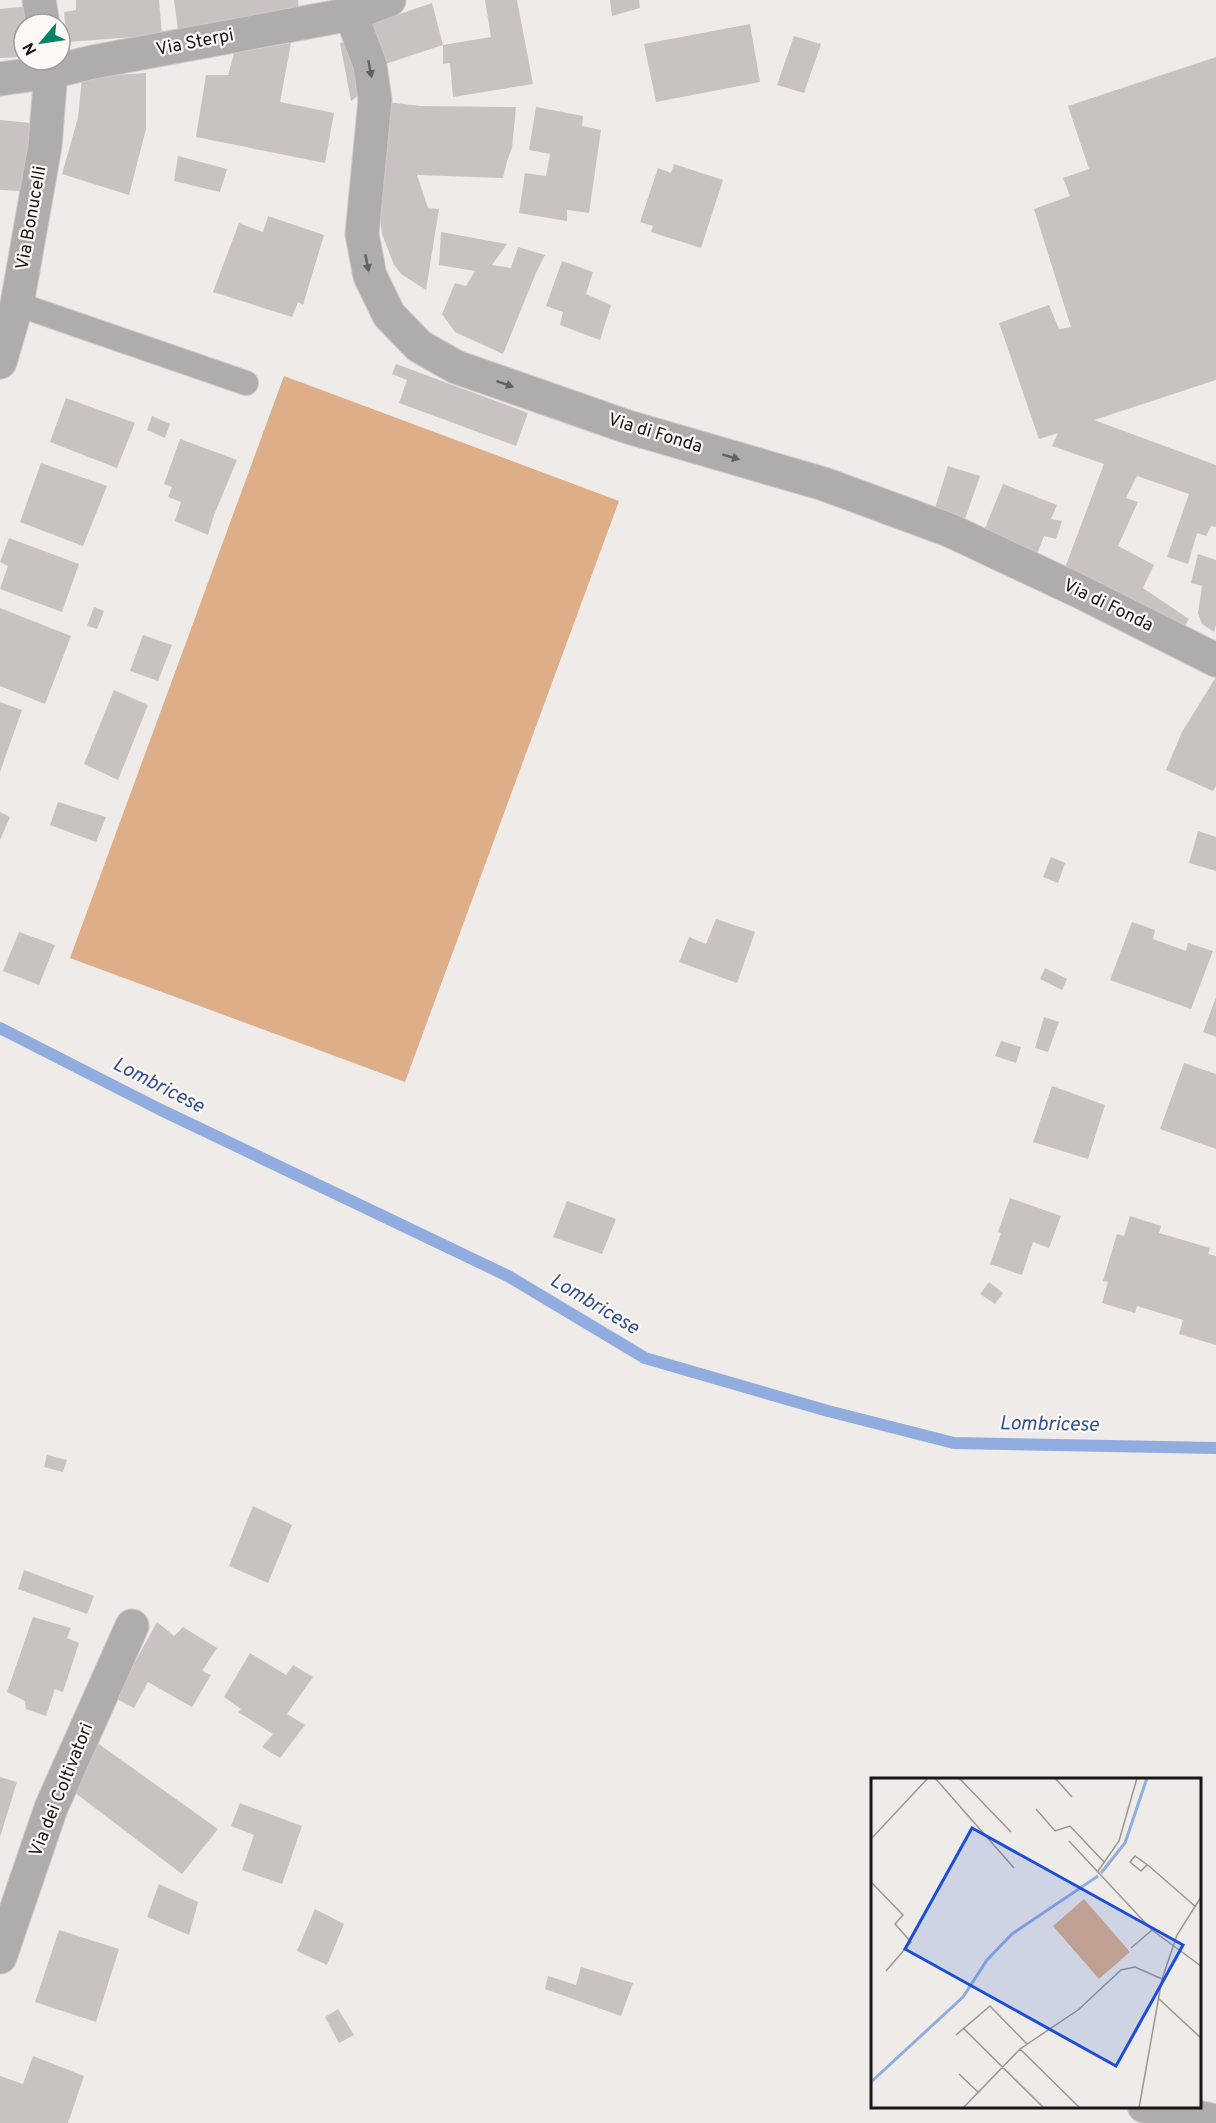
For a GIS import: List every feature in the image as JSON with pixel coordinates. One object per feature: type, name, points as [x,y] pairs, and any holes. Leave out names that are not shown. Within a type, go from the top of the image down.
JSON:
[{"type":"street","name":"Via Sterpi","points":[[72,64],[104,60],[351,14],[389,0]]},
{"type":"street","name":"Via di Fonda","points":[[351,14],[370,65],[375,100],[362,234],[370,276],[389,315],[419,346],[456,367],[628,427],[824,484],[949,530],[1085,594],[1216,660]]},
{"type":"street","name":"Via Sterpi","points":[[0,79],[27,72]]},
{"type":"street","name":"Via Bonucelli","points":[[0,362],[17,304],[45,146],[50,72]]},
{"type":"street","name":"Via dei Coltivatori","points":[[0,1957],[51,1808],[132,1626]]},
{"type":"street","points":[[1134,2123],[1139,2108]]},
{"type":"street","points":[[1154,2108],[1216,2121]]},
{"type":"lane","points":[[17,304],[246,383]]},
{"type":"shaded area","points":[[284,376],[619,501],[405,1082],[70,958]]},
{"type":"building","points":[[76,0],[159,0],[162,35],[72,42],[72,12],[64,12],[76,10]]},
{"type":"building","points":[[174,0],[298,0],[300,18],[179,37]]},
{"type":"building","points":[[485,0],[517,0],[533,84],[453,97],[450,63],[443,64],[443,45],[491,37]]},
{"type":"building","points":[[610,0],[639,0],[640,8],[612,16]]},
{"type":"building","points":[[432,3],[443,45],[382,65],[367,25]]},
{"type":"building","points":[[30,6],[29,12],[12,12],[12,57],[0,58],[0,9]]},
{"type":"building","points":[[750,24],[760,82],[656,102],[644,44]]},
{"type":"building","points":[[794,36],[821,44],[804,93],[777,85]]},
{"type":"building","points":[[349,40],[368,89],[351,101],[340,43]]},
{"type":"building","points":[[291,43],[280,102],[334,113],[325,163],[196,137],[206,75],[228,75],[234,53]]},
{"type":"building","points":[[1216,57],[1216,380],[1094,420],[1216,465],[1216,527],[1211,526],[1206,536],[1197,533],[1188,564],[1167,557],[1189,494],[1137,476],[1126,498],[1138,502],[1118,546],[1154,565],[1143,588],[1189,619],[1181,632],[1063,573],[1104,464],[1052,446],[1058,433],[1039,439],[999,323],[1049,305],[1059,329],[1071,327],[1034,209],[1070,196],[1063,178],[1089,169],[1068,106]]},
{"type":"building","points":[[146,73],[146,129],[129,195],[62,174],[78,118],[82,77]]},
{"type":"building","points":[[388,102],[420,106],[516,107],[512,148],[503,178],[417,175],[428,208],[439,209],[426,290],[401,274],[394,265],[382,234],[378,200]]},
{"type":"building","points":[[536,107],[583,116],[582,126],[601,130],[589,213],[567,210],[567,221],[519,213],[525,173],[546,176],[550,154],[529,150]]},
{"type":"building","points":[[0,120],[31,123],[21,191],[0,190]]},
{"type":"building","points":[[178,156],[227,169],[220,192],[174,181]]},
{"type":"building","points":[[674,164],[723,180],[701,248],[651,232],[653,226],[640,222],[658,168],[671,173]]},
{"type":"building","points":[[268,216],[324,235],[303,305],[298,302],[292,317],[213,292],[239,223],[263,232]]},
{"type":"building","points":[[441,232],[507,244],[492,265],[511,268],[518,247],[545,255],[503,354],[455,332],[442,314],[455,283],[466,286],[475,271],[439,265]]},
{"type":"building","points":[[562,261],[593,272],[586,294],[611,305],[600,340],[560,325],[563,312],[546,306]]},
{"type":"building","points":[[396,364],[528,413],[516,446],[399,403],[407,380],[392,374]]},
{"type":"building","points":[[66,398],[135,423],[117,468],[50,442]]},
{"type":"building","points":[[152,416],[170,424],[165,438],[147,430]]},
{"type":"building","points":[[180,439],[237,460],[208,535],[175,521],[181,502],[168,497],[172,487],[164,484]]},
{"type":"building","points":[[41,463],[107,486],[83,546],[20,522]]},
{"type":"building","points":[[948,466],[980,476],[964,522],[935,508]]},
{"type":"building","points":[[1003,484],[1057,505],[1051,519],[1062,521],[1056,539],[1044,536],[1036,557],[983,533]]},
{"type":"building","points":[[9,538],[79,564],[62,612],[0,589],[8,566],[0,562]]},
{"type":"building","points":[[1198,554],[1216,560],[1216,625],[1214,632],[1202,624],[1198,613],[1202,586],[1191,583]]},
{"type":"building","points":[[94,607],[104,611],[97,629],[87,626]]},
{"type":"building","points":[[0,608],[71,636],[45,704],[0,686]]},
{"type":"building","points":[[143,635],[172,645],[158,681],[130,671]]},
{"type":"building","points":[[1216,677],[1216,786],[1213,791],[1166,770],[1182,732]]},
{"type":"building","points":[[114,690],[148,705],[118,780],[84,764]]},
{"type":"building","points":[[0,702],[22,710],[0,772]]},
{"type":"building","points":[[58,802],[106,817],[96,842],[50,825]]},
{"type":"building","points":[[0,812],[10,817],[0,840]]},
{"type":"building","points":[[1198,831],[1216,837],[1216,871],[1189,863]]},
{"type":"building","points":[[1051,857],[1065,863],[1058,883],[1043,877]]},
{"type":"building","points":[[716,919],[755,932],[737,983],[679,962],[689,937],[706,944]]},
{"type":"building","points":[[1132,922],[1155,930],[1153,939],[1186,951],[1188,943],[1213,951],[1191,1009],[1110,980]]},
{"type":"building","points":[[19,932],[55,945],[39,985],[3,971]]},
{"type":"building","points":[[1045,968],[1067,979],[1062,990],[1040,979]]},
{"type":"building","points":[[1216,997],[1216,1037],[1203,1032]]},
{"type":"building","points":[[1044,1017],[1059,1022],[1048,1052],[1035,1048]]},
{"type":"building","points":[[1001,1041],[1021,1047],[1016,1063],[995,1056]]},
{"type":"building","points":[[1184,1063],[1216,1074],[1216,1149],[1160,1129]]},
{"type":"building","points":[[1052,1086],[1105,1105],[1088,1159],[1033,1142]]},
{"type":"building","points":[[1010,1198],[1061,1216],[1049,1248],[1033,1242],[1022,1275],[990,1264]]},
{"type":"building","points":[[567,1201],[616,1219],[602,1254],[553,1237]]},
{"type":"building","points":[[1130,1216],[1161,1226],[1159,1233],[1210,1248],[1208,1254],[1216,1256],[1216,1345],[1179,1334],[1183,1320],[1137,1306],[1135,1313],[1102,1303],[1108,1282],[1103,1281],[1117,1234],[1124,1236]]},
{"type":"building","points":[[989,1282],[1003,1293],[995,1304],[980,1294]]},
{"type":"building","points":[[47,1455],[67,1460],[63,1472],[44,1467]]},
{"type":"building","points":[[253,1506],[292,1525],[268,1583],[229,1566]]},
{"type":"building","points":[[24,1570],[94,1596],[87,1614],[18,1589]]},
{"type":"building","points":[[33,1617],[71,1628],[67,1638],[79,1643],[63,1692],[55,1689],[46,1716],[26,1709],[25,1701],[7,1692]]},
{"type":"building","points":[[157,1622],[174,1636],[183,1627],[217,1648],[202,1671],[211,1675],[192,1707],[148,1682],[134,1708],[115,1698]]},
{"type":"building","points":[[250,1653],[286,1675],[293,1665],[313,1677],[287,1714],[305,1725],[280,1758],[262,1747],[273,1734],[238,1712],[241,1709],[224,1697]]},
{"type":"building","points":[[96,1742],[218,1829],[182,1874],[66,1786]]},
{"type":"building","points":[[0,1777],[17,1782],[0,1837]]},
{"type":"building","points":[[240,1803],[302,1826],[282,1884],[242,1870],[254,1835],[231,1826]]},
{"type":"building","points":[[159,1884],[198,1902],[189,1935],[147,1917]]},
{"type":"building","points":[[315,1909],[344,1924],[327,1965],[297,1951]]},
{"type":"building","points":[[59,1930],[119,1949],[96,2022],[35,2002]]},
{"type":"building","points":[[581,1967],[633,1983],[621,2016],[545,1989],[548,1976],[576,1985]]},
{"type":"building","points":[[338,2009],[354,2035],[339,2043],[325,2017]]},
{"type":"building","points":[[33,2056],[84,2076],[68,2123],[0,2123],[0,2076],[23,2084]]},
{"type":"waterway","name":"Lombricese","points":[[0,1028],[161,1110],[508,1276],[645,1358],[828,1411],[954,1443],[1216,1448]]}]
